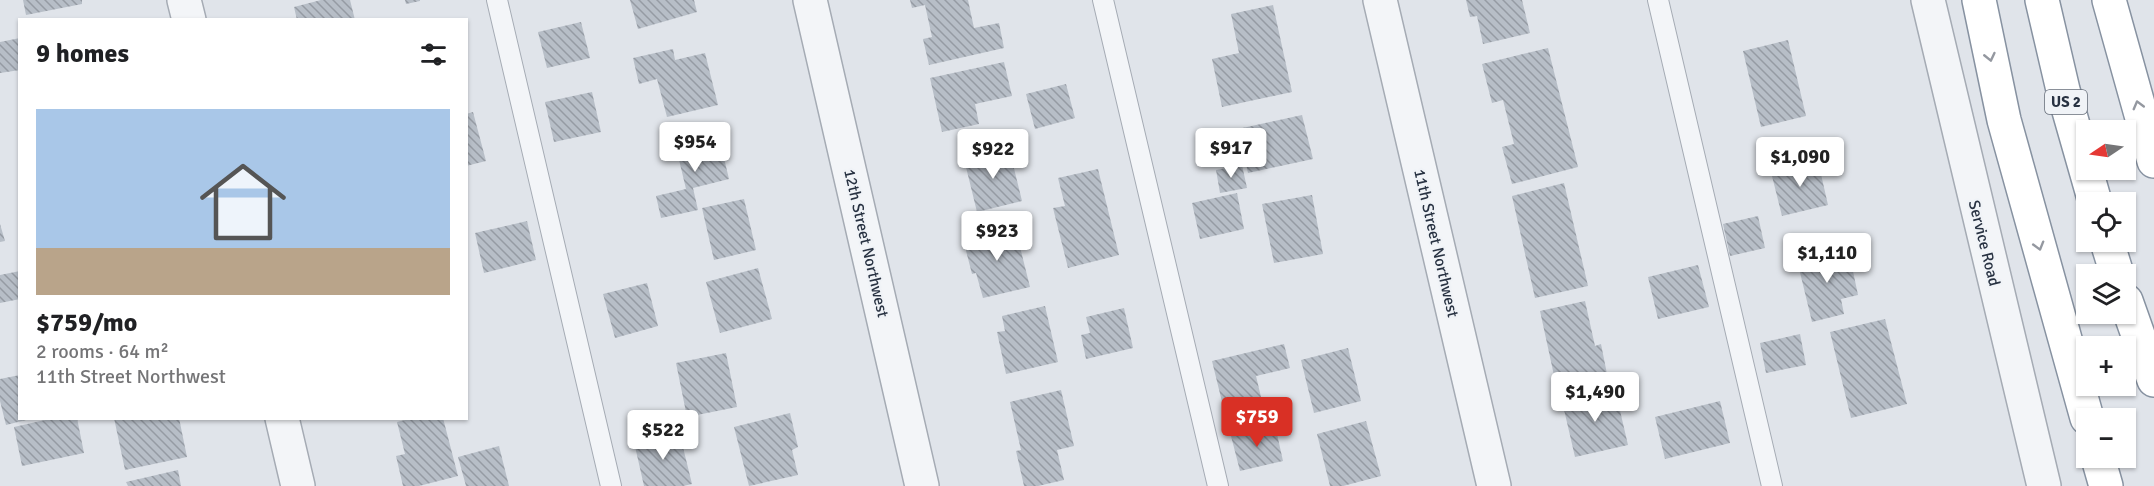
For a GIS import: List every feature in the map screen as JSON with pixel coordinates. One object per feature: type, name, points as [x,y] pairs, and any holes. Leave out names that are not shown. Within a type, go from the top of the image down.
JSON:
[{"type":"highway","points":[[1979,0],[2004,120],[2084,408]]},
{"type":"highway","name":"US 2","points":[[2042,0],[2063,90],[2092,192]]},
{"type":"highway","points":[[2109,0],[2154,161]]},
{"type":"highway","points":[[2134,324],[2154,380]]},
{"type":"highway","points":[[2101,468],[2106,486]]},
{"type":"street","points":[[184,0],[188,18]]},
{"type":"street","name":"12th Street Northwest","points":[[810,0],[922,486]]},
{"type":"street","name":"11th Street Northwest","points":[[1380,0],[1494,486]]},
{"type":"street","name":"Service Road","points":[[1928,0],[2044,486]]},
{"type":"street","points":[[282,420],[298,486]]},
{"type":"lane","points":[[497,0],[611,486]]},
{"type":"lane","points":[[1103,0],[1218,486]]},
{"type":"lane","points":[[1658,0],[1772,486]]},
{"type":"building","points":[[23,0],[82,0],[82,4],[26,15]]},
{"type":"building","points":[[321,0],[350,0],[354,18],[297,18],[294,7]]},
{"type":"building","points":[[405,0],[420,0],[420,1],[406,4]]},
{"type":"building","points":[[630,0],[694,0],[697,12],[638,29]]},
{"type":"building","points":[[910,0],[968,0],[974,28],[999,23],[1004,48],[929,65],[923,39],[932,37],[925,5],[912,8]]},
{"type":"building","points":[[1466,0],[1522,0],[1530,33],[1483,44],[1477,16],[1470,17]]},
{"type":"building","points":[[1273,5],[1292,92],[1222,107],[1212,59],[1239,53],[1231,14]]},
{"type":"building","points":[[581,22],[590,58],[547,68],[538,32]]},
{"type":"building","points":[[18,38],[18,70],[0,73],[0,42]]},
{"type":"building","points":[[1788,40],[1806,116],[1761,127],[1743,51]]},
{"type":"building","points":[[1548,48],[1578,167],[1512,184],[1502,147],[1514,144],[1503,100],[1492,103],[1482,64]]},
{"type":"building","points":[[673,49],[675,60],[705,53],[718,105],[667,117],[657,79],[639,84],[633,58]]},
{"type":"building","points":[[1004,62],[1012,96],[975,104],[979,124],[942,132],[930,78]]},
{"type":"building","points":[[1066,84],[1075,118],[1035,129],[1026,94]]},
{"type":"building","points":[[592,92],[601,132],[554,142],[545,102]]},
{"type":"building","points":[[473,112],[486,161],[468,166],[468,113]]},
{"type":"building","points":[[1302,115],[1313,159],[1248,173],[1238,129]]},
{"type":"building","points":[[718,133],[729,179],[693,188],[698,210],[661,218],[656,196],[686,189],[675,143]]},
{"type":"building","points":[[1009,148],[1022,201],[977,212],[964,159]]},
{"type":"building","points":[[1818,161],[1828,205],[1782,216],[1771,172]]},
{"type":"building","points":[[1242,165],[1247,188],[1220,193],[1216,170]]},
{"type":"building","points":[[1098,169],[1119,255],[1068,268],[1053,208],[1065,206],[1058,178]]},
{"type":"building","points":[[1564,183],[1588,286],[1535,298],[1512,196]]},
{"type":"building","points":[[1237,193],[1244,229],[1200,239],[1192,203]]},
{"type":"building","points":[[1312,195],[1323,254],[1274,263],[1262,204]]},
{"type":"building","points":[[744,199],[756,250],[714,260],[702,208]]},
{"type":"building","points":[[1758,216],[1765,248],[1730,256],[1723,224]]},
{"type":"building","points":[[527,221],[536,260],[484,273],[475,233]]},
{"type":"building","points":[[0,224],[5,241],[0,242]]},
{"type":"building","points":[[1015,227],[1030,287],[983,298],[976,273],[972,274],[963,239]]},
{"type":"building","points":[[1841,250],[1843,259],[1850,257],[1858,295],[1841,299],[1844,314],[1812,322],[1797,260]]},
{"type":"building","points":[[1698,265],[1709,307],[1658,319],[1648,277]]},
{"type":"building","points":[[758,268],[772,319],[720,333],[706,282]]},
{"type":"building","points":[[18,271],[18,299],[0,303],[0,275]]},
{"type":"building","points":[[647,283],[658,326],[615,338],[603,294]]},
{"type":"building","points":[[1585,301],[1595,346],[1601,344],[1608,379],[1566,388],[1564,378],[1555,380],[1540,311]]},
{"type":"building","points":[[1045,306],[1058,362],[1006,374],[997,332],[1005,331],[1002,316]]},
{"type":"building","points":[[1124,308],[1133,348],[1086,359],[1081,335],[1090,333],[1086,317]]},
{"type":"building","points":[[1885,319],[1907,404],[1851,418],[1830,332]]},
{"type":"building","points":[[1800,334],[1806,365],[1766,373],[1760,343]]},
{"type":"building","points":[[1284,344],[1290,368],[1256,376],[1261,397],[1223,406],[1212,361]]},
{"type":"building","points":[[1348,348],[1361,401],[1314,413],[1301,360]]},
{"type":"building","points":[[726,353],[737,407],[687,417],[676,363]]},
{"type":"building","points":[[18,375],[18,420],[26,420],[6,425],[0,401],[0,379]]},
{"type":"building","points":[[1615,389],[1628,445],[1575,457],[1562,401]]},
{"type":"building","points":[[1061,390],[1074,446],[1057,450],[1064,480],[1038,486],[1024,486],[1016,451],[1021,450],[1010,402]]},
{"type":"building","points":[[1720,401],[1730,443],[1665,459],[1655,417]]},
{"type":"building","points":[[790,413],[798,447],[792,450],[798,475],[749,486],[734,427]]},
{"type":"building","points":[[45,420],[77,420],[84,453],[22,466],[14,427]]},
{"type":"building","points":[[114,420],[179,420],[187,457],[125,470]]},
{"type":"building","points":[[444,420],[458,476],[419,486],[403,486],[396,456],[405,454],[397,422]]},
{"type":"building","points":[[1366,421],[1381,476],[1343,486],[1330,486],[1317,434]]},
{"type":"building","points":[[1275,425],[1283,461],[1240,471],[1231,436]]},
{"type":"building","points":[[679,431],[692,484],[644,486],[634,442]]},
{"type":"building","points":[[499,446],[509,486],[466,486],[458,457]]},
{"type":"building","points":[[178,470],[181,486],[128,486],[126,482]]}]
